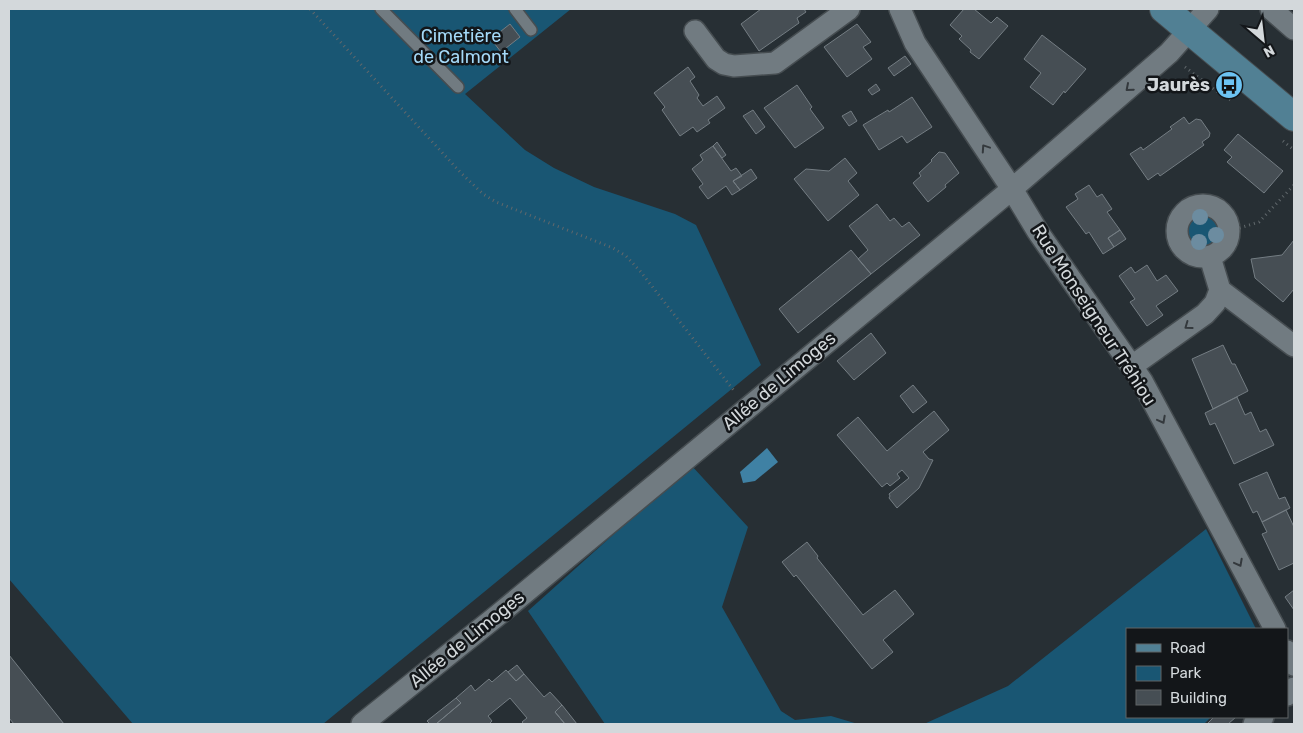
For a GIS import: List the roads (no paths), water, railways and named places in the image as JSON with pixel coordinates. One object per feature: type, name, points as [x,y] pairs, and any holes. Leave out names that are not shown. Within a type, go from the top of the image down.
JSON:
[{"type":"main road","points":[[1164,9],[1189,30],[1288,128]]},
{"type":"street","points":[[696,31],[716,59],[724,64],[734,66],[775,63],[849,9]]},
{"type":"street","name":"Rue Monseigneur Tréhiou","points":[[900,9],[915,43],[1012,189],[1038,232],[1142,381],[1274,628]]},
{"type":"street","name":"Allée de Limoges","points":[[362,724],[1012,189],[1169,53],[1208,9]]},
{"type":"street","points":[[1271,9],[1294,30]]},
{"type":"street","points":[[1204,204],[1212,206],[1225,216],[1230,231],[1224,248],[1210,257],[1202,258],[1186,252],[1177,238],[1176,230],[1182,215],[1188,209],[1204,204]]},
{"type":"street","points":[[1210,257],[1220,290],[1294,346]]},
{"type":"street","points":[[1132,366],[1205,314],[1215,302],[1220,290]]},
{"type":"street","points":[[1288,653],[1294,665]]},
{"type":"lane","points":[[381,9],[458,87]]},
{"type":"lane","points":[[515,9],[531,30]]},
{"type":"place","name":"Jaurès","points":[[1229,85]]},
{"type":"park label","name":"Cimetière de Calmont","points":[[461,46]]}]
